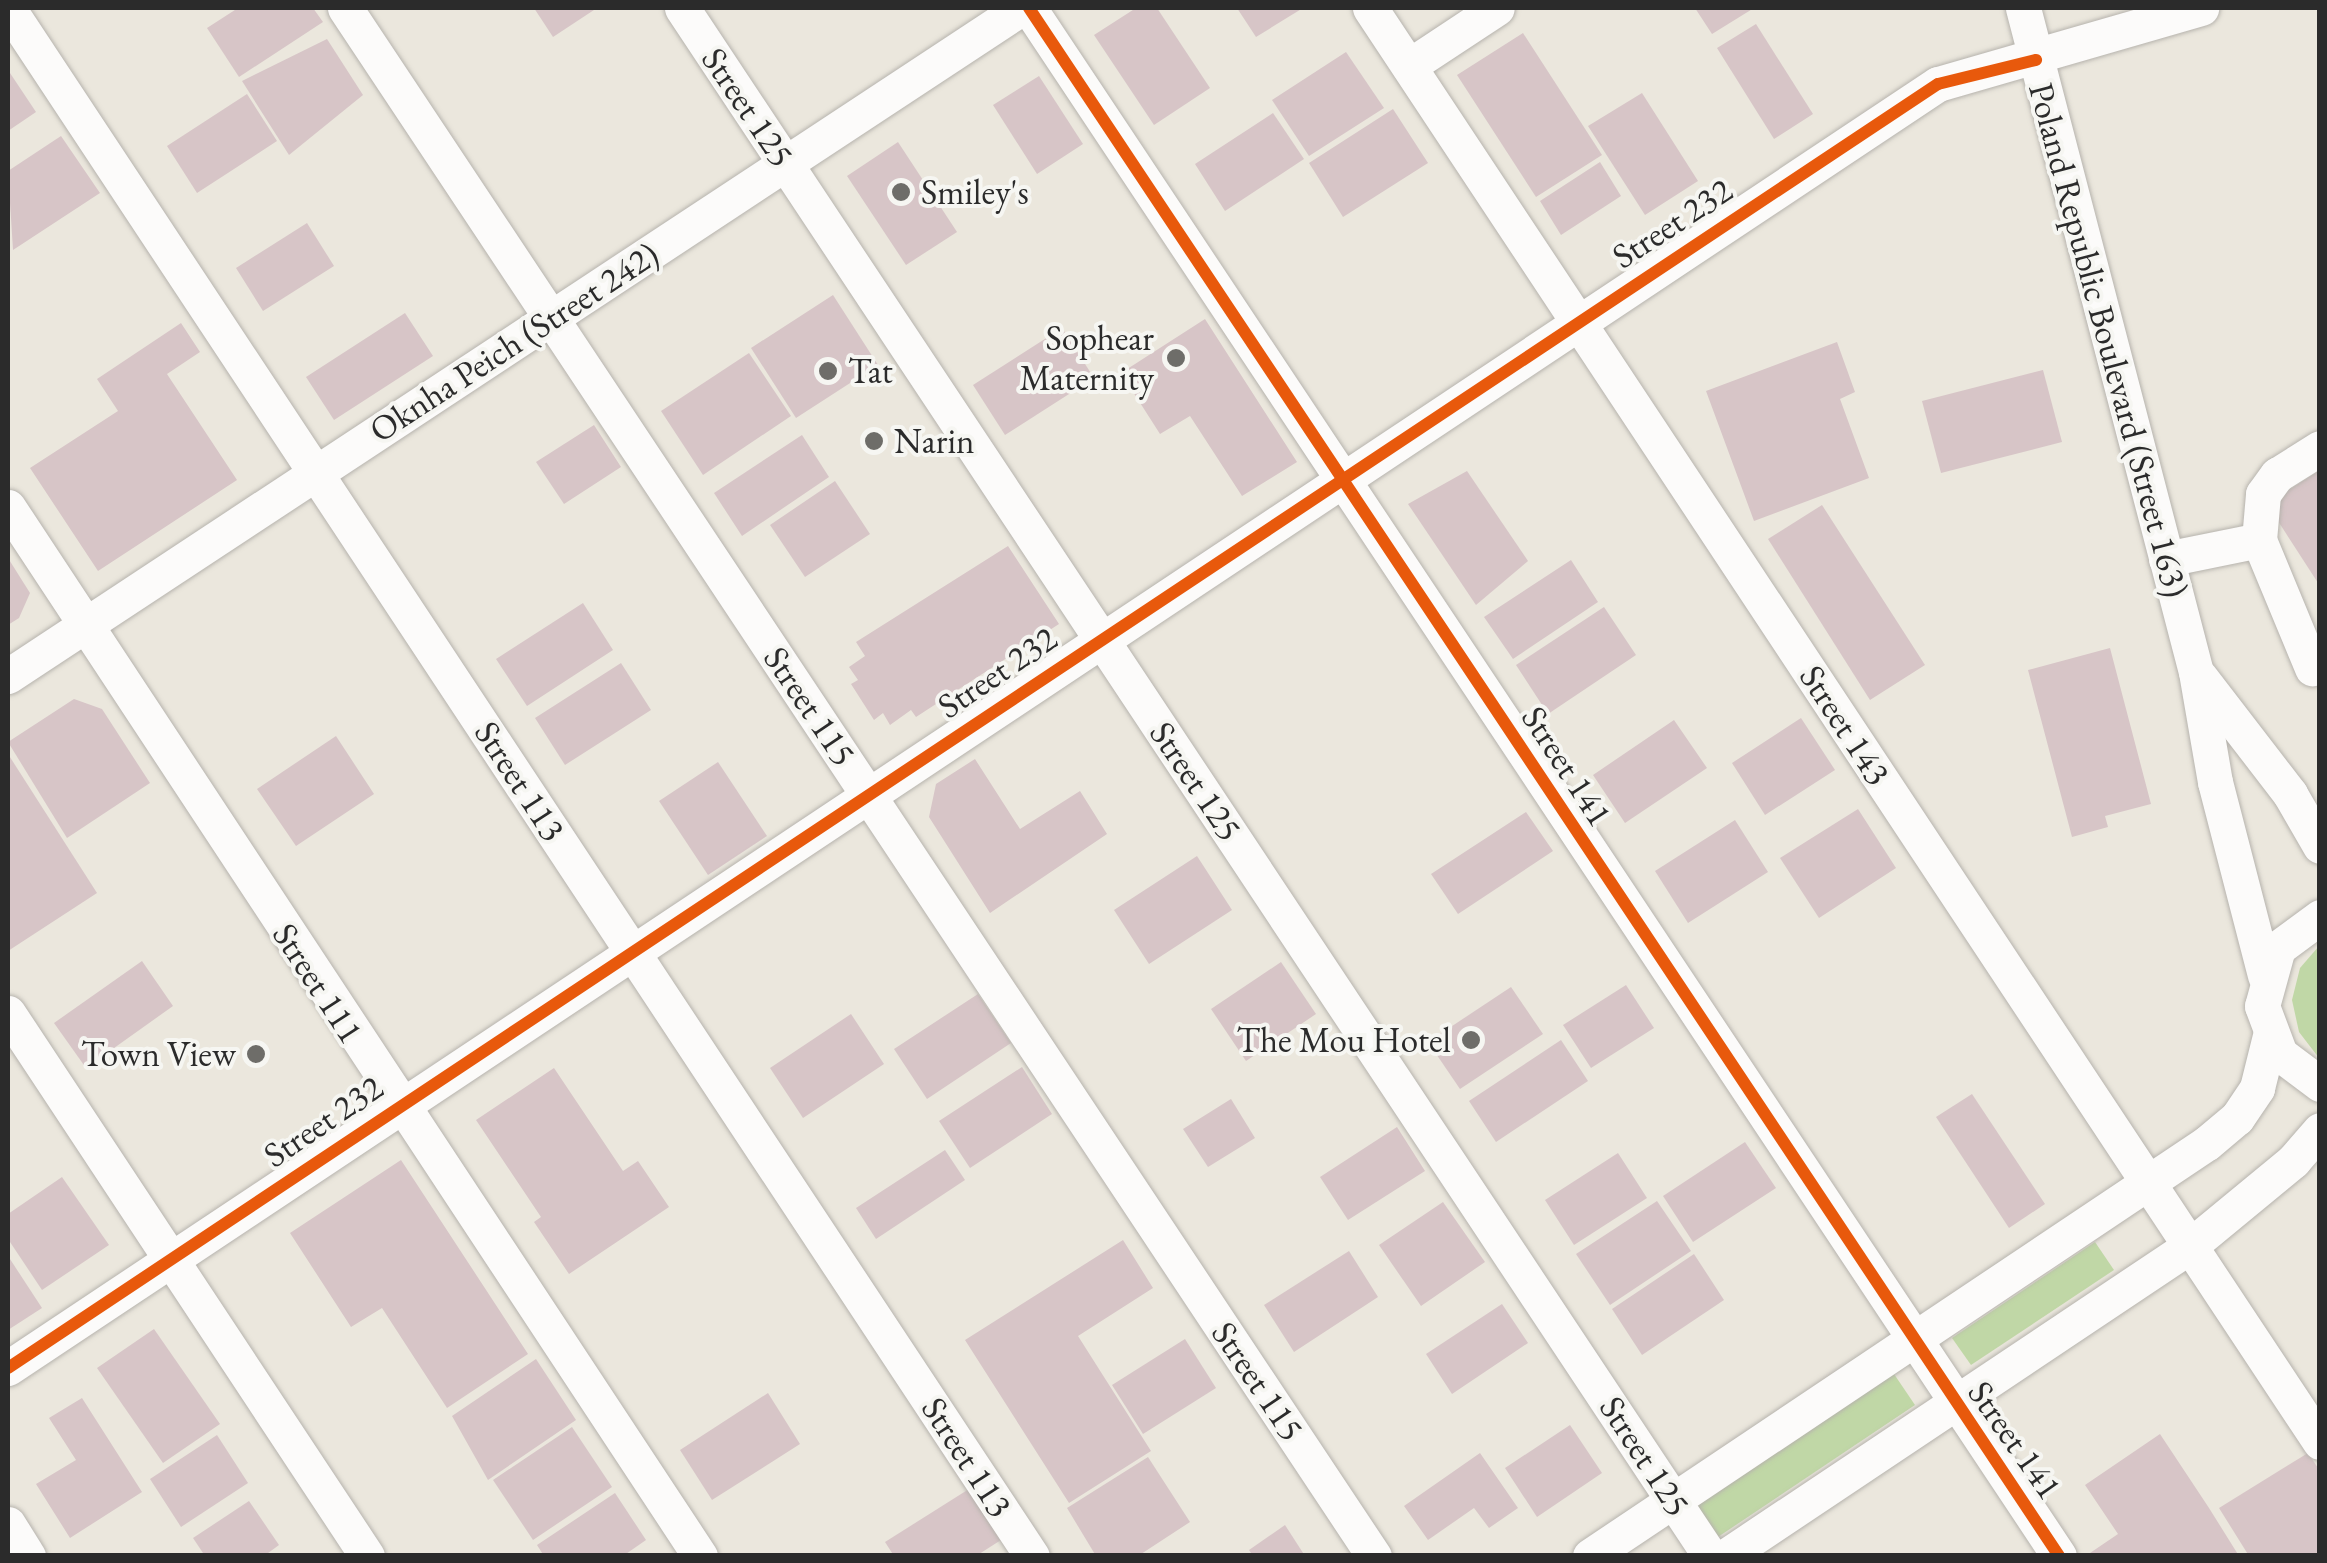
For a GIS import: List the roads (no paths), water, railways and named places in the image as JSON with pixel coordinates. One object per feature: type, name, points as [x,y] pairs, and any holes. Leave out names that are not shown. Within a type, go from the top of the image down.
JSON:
[{"type":"street","name":"Street 113","points":[[8,8],[1032,1556]]},
{"type":"street","name":"Street 115","points":[[345,8],[1374,1556]]},
{"type":"street","name":"Street 125","points":[[682,8],[1710,1556]]},
{"type":"street","name":"Oknha Peich (Street 242)","points":[[8,676],[1021,8]]},
{"type":"street","name":"Street 141","points":[[1029,8],[1910,1342],[2059,1556]]},
{"type":"street","name":"Street 143","points":[[1370,8],[2320,1442]]},
{"type":"street","points":[[1409,66],[1497,8]]},
{"type":"street","name":"Poland Republic Boulevard (Street 163)","points":[[2023,8],[2196,672],[2215,782],[2265,976],[2262,1006],[2270,1036]]},
{"type":"street","name":"Street 232","points":[[8,1368],[1938,84],[2036,60],[2202,8]]},
{"type":"street","points":[[2312,668],[2259,540],[2263,494],[2276,476],[2320,448]]},
{"type":"street","name":"Street 111","points":[[8,506],[399,1107],[700,1556]]},
{"type":"street","points":[[2166,559],[2259,540]]},
{"type":"street","name":"Poland Republic Boulevard (Street 163)","points":[[2196,672],[2290,794],[2320,846]]},
{"type":"street","points":[[2290,794],[2320,820]]},
{"type":"street","points":[[2265,976],[2278,948],[2320,917]]},
{"type":"street","points":[[8,1013],[367,1556]]},
{"type":"street","points":[[1590,1556],[2148,1184],[2237,1118],[2257,1088],[2270,1036]]},
{"type":"street","points":[[2270,1036],[2294,1070],[2320,1084]]},
{"type":"street","points":[[1726,1556],[2190,1246],[2293,1161],[2320,1130]]},
{"type":"street","points":[[8,1524],[28,1556]]},
{"type":"place","name":"Smiley's","points":[[901,192]]},
{"type":"place","name":"Sophear Maternity","points":[[1176,358]]},
{"type":"place","name":"Tat","points":[[828,371]]},
{"type":"place","name":"Narin","points":[[874,441]]},
{"type":"place","name":"The Mou Hotel","points":[[1471,1040]]},
{"type":"place","name":"Town View","points":[[256,1054]]}]
